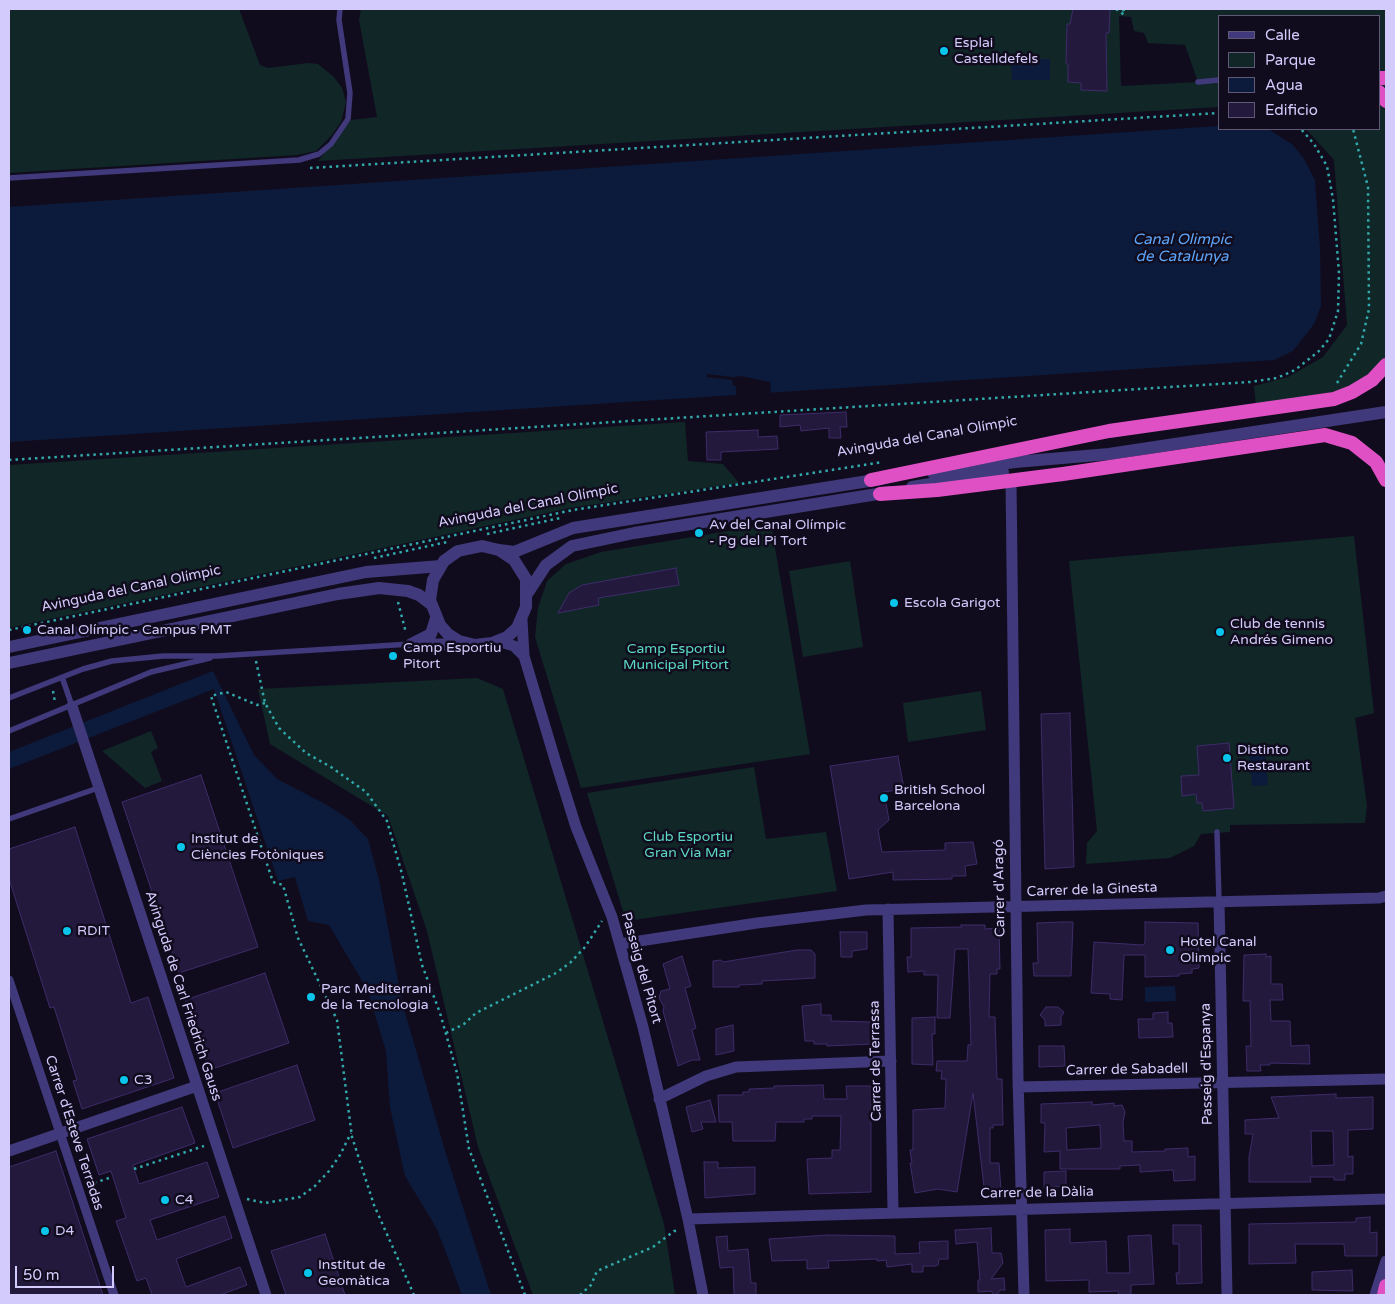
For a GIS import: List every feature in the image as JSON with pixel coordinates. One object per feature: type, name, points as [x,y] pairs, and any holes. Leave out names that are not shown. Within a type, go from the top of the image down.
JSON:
[{"type":"highway","points":[[871,480],[1108,431],[1334,399],[1352,392],[1372,380],[1386,365]]},
{"type":"highway","points":[[880,494],[1011,480],[1325,435],[1352,443],[1376,462],[1386,480]]},
{"type":"highway","points":[[1384,1295],[1386,1286]]},
{"type":"street","points":[[475,645],[460,641],[448,634],[436,618],[432,605],[433,580],[441,566],[458,551],[482,546],[514,552],[573,528],[871,480],[1015,462],[1089,457],[1386,412]]},
{"type":"street","points":[[527,594],[546,565],[572,546],[634,533],[880,494],[933,482],[1062,464],[1089,457]]},
{"type":"street","name":"Carrer d'Aragó","points":[[1011,480],[1018,1088],[1024,1295]]},
{"type":"street","points":[[409,640],[475,645],[507,637],[517,628],[526,607],[526,579],[514,560],[499,550]]},
{"type":"street","points":[[9,647],[366,572],[441,566]]},
{"type":"street","points":[[9,663],[338,594],[379,588],[408,591],[419,595],[432,605]]},
{"type":"street","points":[[409,640],[431,634],[436,618]]},
{"type":"street","name":"Passeig del Pitort","points":[[522,620],[524,656],[576,827],[620,944],[660,1098],[688,1219],[703,1295]]},
{"type":"street","points":[[497,641],[514,646],[524,656]]},
{"type":"street","name":"Avinguda de Carl Friedrich Gauss","points":[[73,711],[266,1295]]},
{"type":"street","name":"Carrer de la Ginesta","points":[[620,944],[757,923],[888,909],[1379,898],[1386,896]]},
{"type":"street","name":"Passeig d'Espanya","points":[[1219,901],[1227,1295]]},
{"type":"street","name":"Carrer de Terrassa","points":[[888,909],[894,1212]]},
{"type":"street","name":"Carrer d'Esteve Terradas","points":[[9,980],[114,1295]]},
{"type":"street","points":[[660,1098],[706,1076],[736,1067],[891,1062]]},
{"type":"street","name":"Carrer de Sabadell","points":[[1018,1088],[1386,1079]]},
{"type":"street","points":[[9,1151],[197,1086]]},
{"type":"street","name":"Carrer de la Dàlia","points":[[688,1219],[1386,1199]]},
{"type":"street","points":[[1375,1295],[1386,1261]]},
{"type":"lane","points":[[9,178],[299,160],[319,154],[331,144],[348,119],[350,93],[339,20],[340,9]]},
{"type":"lane","points":[[1198,82],[1218,80]]},
{"type":"lane","points":[[9,698],[62,677],[112,661],[194,655],[255,654],[409,640]]},
{"type":"lane","points":[[9,731],[73,711],[151,672],[217,656]]},
{"type":"lane","points":[[62,677],[73,711]]},
{"type":"lane","points":[[9,819],[98,788]]},
{"type":"lane","name":"Passeig d'Espanya","points":[[1217,832],[1219,901]]},
{"type":"path","points":[[1116,9],[1126,16],[1123,9]]},
{"type":"path","points":[[306,168],[1218,113]]},
{"type":"path","points":[[9,460],[1250,382],[1277,378],[1295,370],[1318,352],[1329,339],[1338,311],[1339,273],[1333,199],[1327,166],[1314,144],[1301,130]]},
{"type":"path","points":[[1333,389],[1361,344],[1370,309],[1368,187],[1352,130]]},
{"type":"path","name":"Avinguda del Canal Olímpic","points":[[9,630],[533,518],[888,462]]},
{"type":"path","points":[[533,518],[536,530]]},
{"type":"path","points":[[396,594],[409,640]]},
{"type":"path","points":[[255,654],[265,703],[279,728],[306,753],[331,767],[366,792],[387,821],[402,874],[422,965],[446,1034],[456,1073],[470,1149],[525,1295]]},
{"type":"path","points":[[52,687],[56,705]]},
{"type":"path","points":[[265,703],[258,705],[226,692],[211,696],[273,882],[283,885],[298,938],[337,1020],[351,1132],[374,1205],[414,1295]]},
{"type":"path","points":[[446,1034],[464,1024],[476,1013],[556,974],[585,947],[603,920]]},
{"type":"path","points":[[234,1196],[265,1203],[300,1197],[315,1186],[329,1171],[340,1155],[351,1132]]},
{"type":"path","points":[[134,1169],[215,1142]]},
{"type":"path","points":[[77,1188],[112,1177]]},
{"type":"path","points":[[580,1295],[591,1285],[597,1271],[653,1248],[674,1231],[690,1232]]},
{"type":"green space","points":[[9,9],[239,9],[260,65],[268,68],[308,63],[318,64],[334,77],[342,88],[346,102],[341,122],[332,135],[316,151],[297,155],[9,173]]},
{"type":"green space","points":[[361,9],[1386,9],[1386,357],[1378,370],[1349,389],[1256,406],[1254,386],[1288,377],[1323,357],[1347,325],[1334,160],[1307,130],[1380,130],[1380,15],[1218,15],[1218,107],[318,161],[351,120],[377,117],[359,20]],"holes":[[[1119,16],[1131,17],[1134,31],[1144,33],[1148,43],[1185,45],[1198,82],[1121,86]]]},
{"type":"green space","points":[[685,422],[688,461],[723,464],[739,483],[570,508],[9,628],[9,465]]},
{"type":"green space","name":"Camp Esportiu Municipal Pitort","points":[[771,524],[810,754],[581,788],[535,637],[538,608],[547,581],[566,564],[601,552]]},
{"type":"green space","name":"Club de tennis Andrés Gimeno","points":[[1354,536],[1374,713],[1355,718],[1367,806],[1365,823],[1230,825],[1230,832],[1201,834],[1194,846],[1170,858],[1086,864],[1087,843],[1097,831],[1069,561]]},
{"type":"green space","points":[[850,561],[863,647],[803,657],[789,571]]},
{"type":"green space","points":[[477,678],[503,689],[664,1224],[675,1295],[533,1295],[478,1147],[427,931],[388,816],[270,744],[258,689]]},
{"type":"green space","points":[[981,691],[986,730],[908,742],[903,703]]},
{"type":"green space","points":[[151,731],[158,748],[151,752],[162,781],[145,788],[102,751]]},
{"type":"green space","name":"Club Esportiu Gran Via Mar","points":[[754,767],[766,839],[826,832],[837,891],[626,921],[587,793]]},
{"type":"water","points":[[1050,59],[1050,80],[1012,80],[1011,60]]},
{"type":"water","name":"Canal Olimpic de Catalunya","points":[[1218,126],[1218,130],[1270,130],[1293,145],[1304,159],[1315,180],[1320,249],[1321,306],[1314,324],[1293,351],[1274,360],[9,442],[9,207]]},
{"type":"water","points":[[213,671],[254,755],[277,779],[327,805],[350,820],[368,839],[379,880],[402,1002],[446,1154],[491,1295],[462,1295],[437,1229],[405,1176],[390,1107],[386,1051],[368,991],[329,925],[308,921],[295,877],[278,881],[214,689],[9,769],[9,752]]},
{"type":"water","points":[[1265,751],[1268,785],[1252,786],[1249,752]]},
{"type":"water","points":[[1175,986],[1176,1001],[1145,1002],[1145,987]]},
{"type":"pier","points":[[707,374],[741,376],[770,382],[771,394],[736,396],[736,386],[733,386],[732,380],[706,377]]},
{"type":"building","points":[[1073,9],[1110,9],[1109,33],[1106,33],[1107,91],[1081,90],[1081,83],[1068,82],[1068,64],[1066,64],[1067,24],[1070,24]]},
{"type":"building","points":[[846,412],[847,427],[840,427],[841,438],[829,438],[829,428],[801,431],[800,425],[780,427],[780,415]]},
{"type":"building","points":[[758,430],[758,437],[777,436],[778,449],[721,452],[721,460],[707,460],[706,432]]},
{"type":"building","points":[[676,568],[679,585],[598,598],[599,605],[558,613],[569,593],[582,585]]},
{"type":"building","points":[[1070,713],[1074,867],[1045,869],[1041,714]]},
{"type":"building","points":[[1229,743],[1234,808],[1203,811],[1202,803],[1197,803],[1196,794],[1182,796],[1181,776],[1199,775],[1197,746]]},
{"type":"building","points":[[898,756],[904,789],[884,792],[889,820],[878,830],[882,852],[945,850],[945,843],[973,842],[977,864],[965,866],[966,876],[952,876],[952,879],[893,880],[893,872],[849,879],[830,766]]},
{"type":"building","name":"Institut de Ciències Fotòniques","points":[[201,775],[258,947],[179,973],[122,802]]},
{"type":"building","points":[[75,827],[131,1003],[148,997],[174,1078],[82,1109],[73,1081],[77,1080],[54,1007],[50,1008],[9,879],[9,849]]},
{"type":"building","points":[[1073,922],[1071,976],[1034,976],[1033,963],[1038,963],[1037,923]]},
{"type":"building","points":[[1145,922],[1198,923],[1199,968],[1192,969],[1192,973],[1179,974],[1179,976],[1145,977],[1145,955],[1124,955],[1122,1000],[1110,999],[1110,994],[1091,993],[1094,942],[1143,945],[1145,943]]},
{"type":"building","points":[[961,925],[985,925],[985,929],[999,928],[1000,969],[997,969],[997,974],[990,974],[989,1017],[995,1017],[997,1079],[1002,1079],[1003,1125],[993,1125],[993,1128],[990,1128],[990,1163],[999,1163],[1001,1190],[991,1190],[991,1187],[984,1187],[973,1093],[957,1192],[938,1189],[915,1193],[910,1163],[912,1163],[910,1150],[913,1150],[913,1110],[945,1108],[946,1079],[941,1079],[942,1071],[936,1071],[937,1061],[967,1061],[968,1045],[971,1045],[968,949],[955,949],[950,1018],[937,1018],[938,975],[924,975],[924,971],[908,972],[907,957],[911,957],[911,928],[962,927]]},
{"type":"building","points":[[840,932],[867,932],[867,949],[852,951],[852,957],[841,957]]},
{"type":"building","points":[[797,950],[811,950],[815,954],[815,978],[762,981],[762,984],[739,985],[739,987],[713,987],[713,961],[721,960],[723,962]]},
{"type":"building","points":[[1266,954],[1266,957],[1271,956],[1271,984],[1282,984],[1283,1000],[1270,1000],[1271,1021],[1290,1021],[1291,1046],[1309,1045],[1310,1064],[1270,1063],[1270,1065],[1260,1065],[1261,1071],[1247,1071],[1246,1046],[1251,1046],[1250,1001],[1243,1001],[1244,955]]},
{"type":"building","points":[[682,956],[691,986],[685,988],[696,1028],[692,1030],[700,1060],[692,1060],[678,1066],[663,1011],[664,1007],[659,998],[661,991],[670,989],[663,964]]},
{"type":"building","points":[[265,973],[289,1043],[209,1070],[185,1000]]},
{"type":"building","points":[[821,1004],[821,1015],[831,1015],[831,1021],[872,1022],[873,1044],[827,1046],[827,1044],[814,1044],[814,1041],[805,1041],[802,1006]]},
{"type":"building","points":[[1046,1007],[1058,1007],[1064,1012],[1061,1017],[1061,1025],[1045,1026],[1045,1020],[1040,1015]]},
{"type":"building","points":[[1168,1012],[1168,1023],[1172,1023],[1173,1037],[1139,1038],[1138,1019],[1153,1019],[1153,1013]]},
{"type":"building","points":[[935,1017],[935,1034],[932,1034],[933,1065],[912,1064],[912,1018]]},
{"type":"building","points":[[733,1025],[734,1051],[716,1055],[716,1029]]},
{"type":"building","points":[[1039,1046],[1064,1046],[1065,1066],[1039,1067]]},
{"type":"building","points":[[297,1065],[315,1120],[233,1148],[215,1093]]},
{"type":"building","points":[[823,1085],[824,1099],[847,1099],[846,1086],[871,1086],[871,1192],[809,1194],[807,1159],[832,1158],[832,1150],[840,1150],[841,1116],[812,1116],[812,1119],[804,1119],[804,1122],[776,1122],[775,1141],[733,1141],[732,1122],[719,1122],[718,1095],[743,1095],[743,1092],[749,1092],[749,1089],[774,1088],[774,1086]]},
{"type":"building","points":[[1336,1094],[1336,1098],[1373,1097],[1373,1129],[1348,1130],[1348,1157],[1353,1156],[1353,1174],[1345,1174],[1345,1180],[1334,1180],[1334,1177],[1310,1177],[1311,1182],[1249,1182],[1249,1157],[1253,1134],[1245,1134],[1245,1120],[1279,1118],[1271,1097]],"holes":[[[1311,1131],[1333,1131],[1334,1165],[1312,1166]]]},
{"type":"building","points":[[710,1100],[716,1122],[701,1122],[703,1129],[692,1132],[686,1107]]},
{"type":"building","points":[[1092,1102],[1092,1105],[1114,1103],[1114,1106],[1122,1105],[1125,1112],[1123,1122],[1124,1141],[1132,1141],[1132,1152],[1188,1148],[1188,1157],[1195,1156],[1195,1180],[1174,1181],[1173,1170],[1140,1172],[1140,1165],[1120,1166],[1120,1169],[1060,1169],[1060,1151],[1044,1152],[1045,1123],[1041,1123],[1041,1104]],"holes":[[[1100,1125],[1101,1148],[1067,1150],[1066,1128]]]},
{"type":"building","name":"C4","points":[[182,1107],[195,1143],[133,1165],[139,1184],[207,1162],[219,1197],[150,1220],[157,1240],[225,1216],[232,1238],[176,1259],[186,1287],[240,1267],[247,1285],[220,1295],[152,1295],[146,1278],[137,1281],[116,1221],[126,1218],[111,1171],[99,1175],[87,1139]]},
{"type":"building","name":"D4","points":[[56,1151],[103,1295],[9,1295],[9,1167]]},
{"type":"building","points":[[704,1162],[718,1162],[718,1168],[755,1167],[755,1194],[705,1198]]},
{"type":"building","points":[[1066,1171],[1066,1186],[1044,1188],[1044,1172]]},
{"type":"building","points":[[1370,1217],[1370,1233],[1377,1232],[1377,1256],[1345,1256],[1344,1244],[1295,1244],[1296,1263],[1249,1264],[1249,1224],[1356,1222],[1356,1218]]},
{"type":"building","points":[[1173,1225],[1201,1225],[1202,1283],[1177,1284],[1176,1273],[1179,1273],[1179,1244],[1173,1244]]},
{"type":"building","points":[[991,1228],[992,1253],[1001,1253],[1003,1263],[991,1279],[1004,1278],[1005,1290],[1000,1290],[997,1295],[994,1295],[991,1291],[978,1292],[978,1280],[980,1280],[977,1242],[956,1244],[955,1230]]},
{"type":"building","points":[[1070,1229],[1070,1243],[1106,1241],[1107,1273],[1130,1273],[1128,1236],[1151,1235],[1154,1284],[1131,1285],[1131,1295],[1119,1295],[1118,1291],[1089,1292],[1089,1280],[1046,1281],[1045,1230]]},
{"type":"building","name":"Institut de Geomàtica","points":[[325,1234],[345,1295],[286,1295],[271,1251]]},
{"type":"building","points":[[828,1235],[895,1236],[895,1254],[920,1253],[919,1242],[948,1241],[948,1259],[939,1259],[936,1266],[923,1266],[923,1272],[912,1272],[912,1264],[887,1267],[886,1260],[877,1261],[877,1259],[828,1261],[829,1268],[807,1269],[807,1260],[772,1261],[769,1239]]},
{"type":"building","points":[[727,1236],[728,1251],[748,1249],[751,1283],[756,1283],[756,1295],[734,1295],[733,1267],[720,1268],[716,1237]]},
{"type":"building","points":[[1352,1270],[1353,1291],[1312,1290],[1312,1272]]},
{"type":"place","name":"Esplai Castelldefels","points":[[944,51]]},
{"type":"place","name":"Av del Canal Olímpic - Pg del Pi Tort","points":[[699,533]]},
{"type":"place","name":"Escola Garigot","points":[[894,603]]},
{"type":"place","name":"Canal Olímpic - Campus PMT","points":[[27,630]]},
{"type":"place","name":"Club de tennis Andrés Gimeno","points":[[1220,632]]},
{"type":"place","name":"Camp Esportiu Pitort","points":[[393,656]]},
{"type":"place","name":"Distinto Restaurant","points":[[1227,758]]},
{"type":"place","name":"British School Barcelona","points":[[884,798]]},
{"type":"place","name":"Institut de Ciències Fotòniques","points":[[181,847]]},
{"type":"place","name":"RDIT","points":[[67,931]]},
{"type":"place","name":"Hotel Canal Olimpic","points":[[1170,950]]},
{"type":"place","name":"Parc Mediterrani de la Tecnologia","points":[[311,997]]},
{"type":"place","name":"C3","points":[[124,1080]]},
{"type":"place","name":"C4","points":[[165,1200]]},
{"type":"place","name":"D4","points":[[45,1231]]},
{"type":"place","name":"Institut de Geomàtica","points":[[308,1273]]}]
